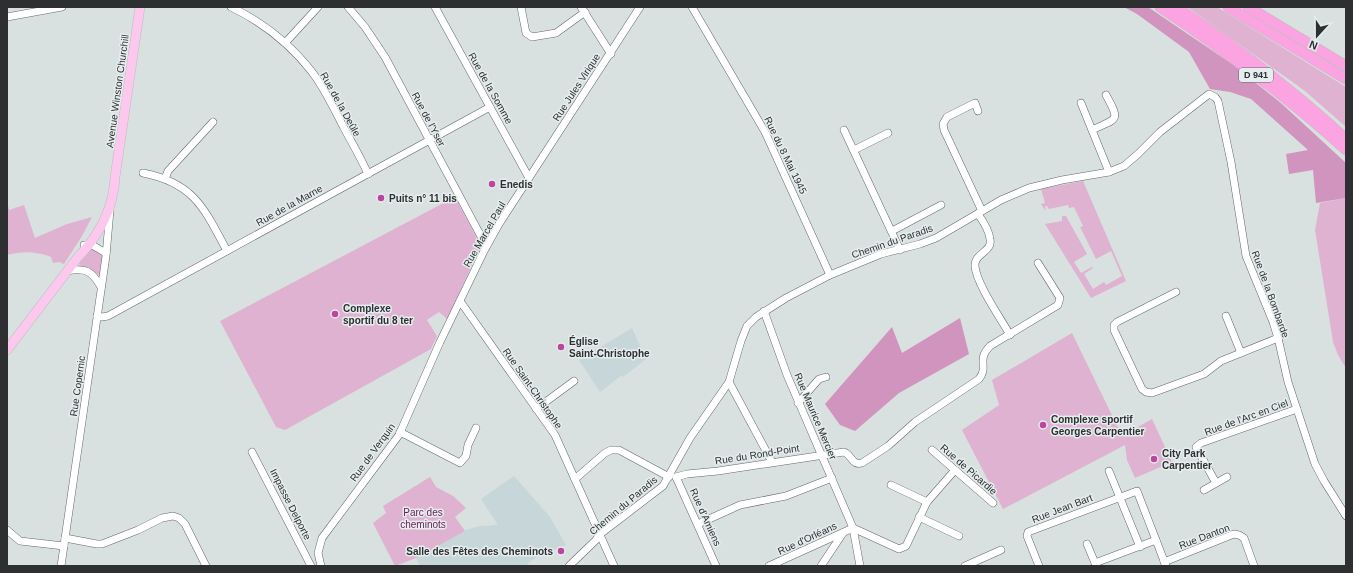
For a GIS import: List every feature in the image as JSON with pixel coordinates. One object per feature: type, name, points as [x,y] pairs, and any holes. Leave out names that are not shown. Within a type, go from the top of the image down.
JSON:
[{"type":"highway","name":"D 941","points":[[1160,7],[1202,34],[1263,79],[1318,124],[1346,150]]},
{"type":"highway","name":"D 941","points":[[1176,7],[1268,72],[1346,139]]},
{"type":"highway","points":[[1228,7],[1346,79]]},
{"type":"highway","points":[[1248,7],[1346,66]]},
{"type":"main road","name":"Avenue Winston Churchill","points":[[7,350],[78,257],[109,209],[115,186],[140,7]]},
{"type":"main road","name":"Avenue Winston Churchill","points":[[86,245],[103,209],[115,178]]},
{"type":"main road","points":[[109,209],[107,205],[110,196],[110,188]]},
{"type":"street","points":[[7,17],[62,7]]},
{"type":"street","name":"Rue de la Deûle","points":[[232,7],[256,21],[285,43],[312,72],[368,174]]},
{"type":"street","points":[[285,43],[318,7]]},
{"type":"street","name":"Rue de l'Yser","points":[[348,7],[365,27],[385,57],[429,141],[487,245]]},
{"type":"street","name":"Rue de la Somme","points":[[435,7],[529,178]]},
{"type":"street","points":[[521,7],[526,33],[532,37],[556,33],[583,10],[610,54]]},
{"type":"street","name":"Rue Jules Virique","points":[[529,178],[640,7]]},
{"type":"street","name":"Rue du 8 Mai 1945","points":[[692,7],[765,132],[830,275]]},
{"type":"street","name":"Chemin du Paradis","points":[[569,566],[596,540],[599,535],[660,489],[672,476],[690,438],[729,382],[747,326],[764,311],[830,275],[881,254],[900,250],[936,238],[1001,200],[1028,188],[1062,180],[1109,172],[1124,166],[1160,132],[1209,94],[1212,94]]},
{"type":"street","name":"Rue de la Bombarde","points":[[1212,94],[1218,101],[1229,152],[1246,256],[1278,338],[1288,382],[1315,464],[1346,516]]},
{"type":"street","points":[[1092,130],[1112,120],[1115,116],[1115,111],[1106,95]]},
{"type":"street","points":[[978,111],[975,103],[947,117],[943,124],[944,130],[990,238],[991,244],[977,259],[975,264],[976,270],[989,300],[1010,334],[1054,309],[1060,302],[1060,298],[1038,263]]},
{"type":"street","points":[[1081,103],[1109,172]]},
{"type":"street","name":"Rue de la Marne","points":[[97,316],[108,316],[490,107]]},
{"type":"street","points":[[165,179],[168,171],[213,122]]},
{"type":"street","points":[[844,130],[900,250]]},
{"type":"street","points":[[854,150],[888,133]]},
{"type":"street","points":[[143,173],[165,179],[190,193],[199,202],[227,251]]},
{"type":"street","name":"Rue Marcel Paul","points":[[460,301],[487,245],[529,178]]},
{"type":"street","points":[[892,231],[941,205]]},
{"type":"street","name":"Rue Copernic","points":[[61,566],[110,226],[109,209]]},
{"type":"street","points":[[86,245],[97,247],[106,253]]},
{"type":"street","points":[[67,271],[77,269],[91,273],[101,287]]},
{"type":"street","points":[[1176,292],[1117,322],[1114,325],[1114,330],[1144,391],[1152,393],[1204,374],[1221,361],[1278,338]]},
{"type":"street","name":"Rue Saint-Christophe","points":[[460,301],[555,435],[614,566]]},
{"type":"street","name":"Rue de Verquin","points":[[321,566],[318,548],[322,538],[400,432],[433,356],[460,301]]},
{"type":"street","name":"Rue Maurice Mercier","points":[[764,311],[798,403],[853,528],[860,566]]},
{"type":"street","points":[[1226,316],[1241,353]]},
{"type":"street","name":"Rue du Rond-Point","points":[[672,476],[718,471],[840,452],[848,453],[858,464],[862,463],[888,446],[914,422],[979,379],[983,374],[982,358],[985,352],[990,346],[1010,334]]},
{"type":"street","points":[[798,403],[819,379],[826,377]]},
{"type":"street","points":[[536,409],[574,381]]},
{"type":"street","points":[[729,382],[772,462]]},
{"type":"street","name":"Rue de l'Arc en Ciel","points":[[1216,483],[1196,447],[1201,443],[1297,409]]},
{"type":"street","points":[[400,432],[460,463],[466,456],[468,445],[476,428]]},
{"type":"street","points":[[575,479],[605,453],[611,450],[619,450],[672,476]]},
{"type":"street","name":"Rue de Picardie","points":[[932,450],[993,503]]},
{"type":"street","name":"Impasse Delporte","points":[[252,452],[311,566]]},
{"type":"street","points":[[853,528],[899,549],[906,546],[927,502],[955,470]]},
{"type":"street","points":[[1109,471],[1140,547]]},
{"type":"street","name":"Rue d'Amiens","points":[[672,476],[698,524],[716,566]]},
{"type":"street","points":[[1204,490],[1227,477]]},
{"type":"street","points":[[698,524],[740,505],[786,496],[832,478]]},
{"type":"street","points":[[891,485],[927,502]]},
{"type":"street","name":"Rue Jean Bart","points":[[1039,566],[1027,536],[1028,532],[1137,491],[1156,540]]},
{"type":"street","points":[[65,538],[102,544],[162,518],[173,516],[179,518],[185,524],[206,566]]},
{"type":"street","points":[[919,517],[959,536]]},
{"type":"street","name":"Rue d'Orléans","points":[[770,566],[853,528]]},
{"type":"street","points":[[7,530],[20,542],[64,546]]},
{"type":"street","points":[[821,566],[843,533]]},
{"type":"street","name":"Rue Danton","points":[[1165,564],[1234,534],[1240,535],[1244,538],[1254,566]]},
{"type":"street","points":[[1087,544],[1096,565],[1156,540],[1165,564]]},
{"type":"street","points":[[965,566],[1001,550]]},
{"type":"shaded area","points":[[1124,7],[1148,7],[1235,66],[1282,104],[1346,163],[1346,198],[1316,203],[1313,170],[1289,174],[1286,154],[1308,150],[1251,99],[1230,92],[1210,89],[1189,52],[1137,14]]},
{"type":"shaded area","points":[[960,318],[969,354],[899,393],[855,431],[840,425],[825,404],[892,327],[902,353]]},
{"type":"shaded area","points":[[632,328],[646,359],[623,377],[622,375],[600,392],[579,360]]},
{"type":"shaded area","points":[[514,476],[550,517],[566,545],[537,557],[528,563],[529,566],[420,566],[416,558],[466,530],[479,526],[498,525],[481,499]]},
{"type":"green space","points":[[1187,7],[1217,7],[1346,87],[1346,127],[1305,91]]},
{"type":"green space","points":[[1083,181],[1126,281],[1091,298],[1045,224],[1062,221],[1062,216],[1066,216],[1087,254],[1074,262],[1081,273],[1092,267],[1093,268],[1084,274],[1093,289],[1104,282],[1106,285],[1122,276],[1111,251],[1096,259],[1080,227],[1083,226],[1074,207],[1069,208],[1068,205],[1049,209],[1045,206],[1046,211],[1041,204],[1045,203],[1041,189]]},
{"type":"green space","name":"Complexe sportif du 8 ter","points":[[455,197],[481,246],[447,319],[439,312],[427,320],[437,336],[431,349],[285,430],[276,427],[220,321]]},
{"type":"green space","points":[[1346,198],[1346,368],[1338,355],[1333,342],[1315,230],[1320,203]]},
{"type":"green space","points":[[7,201],[9,210],[24,205],[35,238],[67,224],[92,217],[64,264],[59,262],[53,263],[51,257],[34,253],[24,252],[7,255]]},
{"type":"green space","points":[[92,248],[105,255],[100,276],[88,267],[80,266],[79,263],[85,254]]},
{"type":"green space","name":"Complexe sportif Georges Carpentier","points":[[1072,333],[1122,436],[1152,419],[1172,462],[1135,478],[1127,460],[1125,445],[1003,509],[962,430],[999,405],[992,380]]},
{"type":"green space","name":"Parc des cheminots","points":[[430,477],[436,487],[453,496],[466,508],[455,517],[465,531],[416,558],[395,566],[373,523],[386,513],[383,506]]},
{"type":"place","name":"Enedis","points":[[492,184]]},
{"type":"place","name":"Puits n° 11 bis","points":[[381,198]]},
{"type":"place","name":"Complexe sportif du 8 ter","points":[[335,314]]},
{"type":"place","name":"Église Saint-Christophe","points":[[561,347]]},
{"type":"place","name":"Complexe sportif Georges Carpentier","points":[[1043,425]]},
{"type":"place","name":"City Park Carpentier","points":[[1154,459]]},
{"type":"place","name":"Salle des Fêtes des Cheminots","points":[[561,551]]}]
